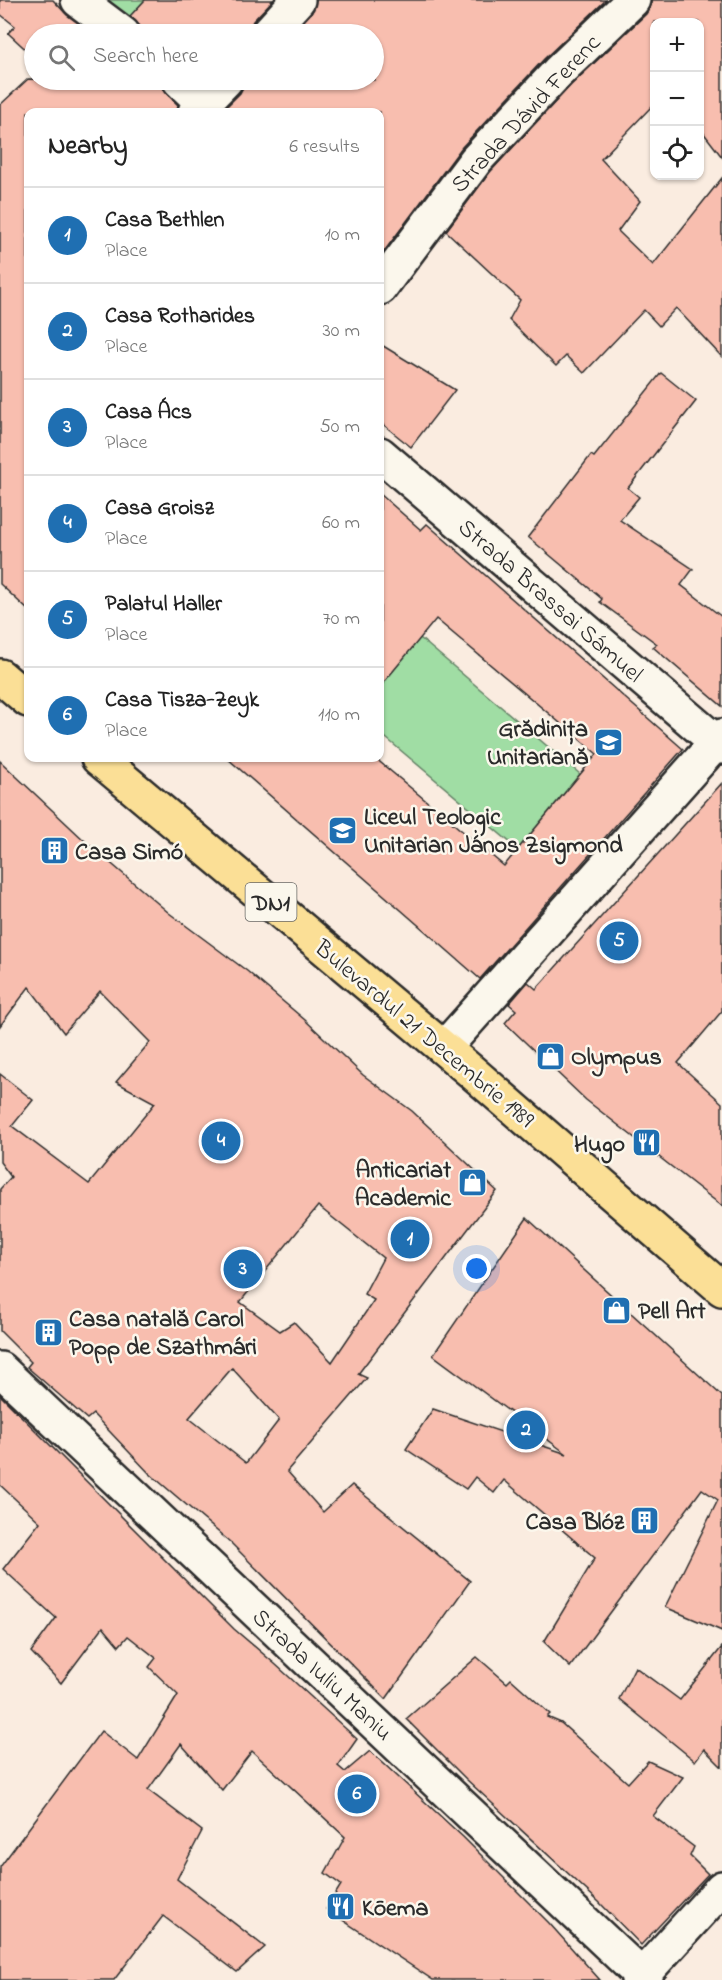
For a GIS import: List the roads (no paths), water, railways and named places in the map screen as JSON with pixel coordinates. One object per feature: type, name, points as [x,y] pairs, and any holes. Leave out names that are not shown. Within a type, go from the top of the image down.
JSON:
[{"type":"main road","points":[[0,676],[24,697]]},
{"type":"main road","name":"Bulevardul 21 Decembrie 1989","points":[[103,762],[444,1048],[722,1289]]},
{"type":"street","points":[[78,0],[110,24]]},
{"type":"street","points":[[276,24],[298,0]]},
{"type":"street","name":"Strada Dávid Ferenc","points":[[384,283],[476,160],[558,72],[633,0]]},
{"type":"street","points":[[186,90],[200,108],[217,90]]},
{"type":"street","name":"Strada Brassai Sámuel","points":[[384,457],[720,741]]},
{"type":"street","points":[[444,1048],[720,741]]},
{"type":"street","name":"Strada Iuliu Maniu","points":[[0,1368],[642,1978]]},
{"type":"street","points":[[642,1978],[722,1887]]},
{"type":"place","name":"Grădinița Unitariană","points":[[609,742]]},
{"type":"place","name":"Liceul Teologic Unitarian János Zsigmond","points":[[343,830]]},
{"type":"place","name":"Casa Simó","points":[[54,851]]},
{"type":"place","name":"Palatul Haller","points":[[619,941]]},
{"type":"place","name":"Olympus","points":[[550,1056]]},
{"type":"place","name":"Casa Groisz","points":[[221,1141]]},
{"type":"place","name":"Hugo","points":[[646,1143]]},
{"type":"place","name":"Anticariat Academic","points":[[472,1183]]},
{"type":"place","name":"Casa Bethlen","points":[[410,1239]]},
{"type":"place","name":"Casa Ács","points":[[243,1269]]},
{"type":"place","name":"Pell Art","points":[[617,1310]]},
{"type":"place","name":"Casa natală Carol Popp de Szathmári","points":[[48,1332]]},
{"type":"place","name":"Casa Rotharides","points":[[526,1430]]},
{"type":"place","name":"Casa Blóz","points":[[645,1521]]},
{"type":"place","name":"Casa Tisza-Zeyk","points":[[357,1794]]},
{"type":"place","name":"Kōema","points":[[341,1907]]}]
